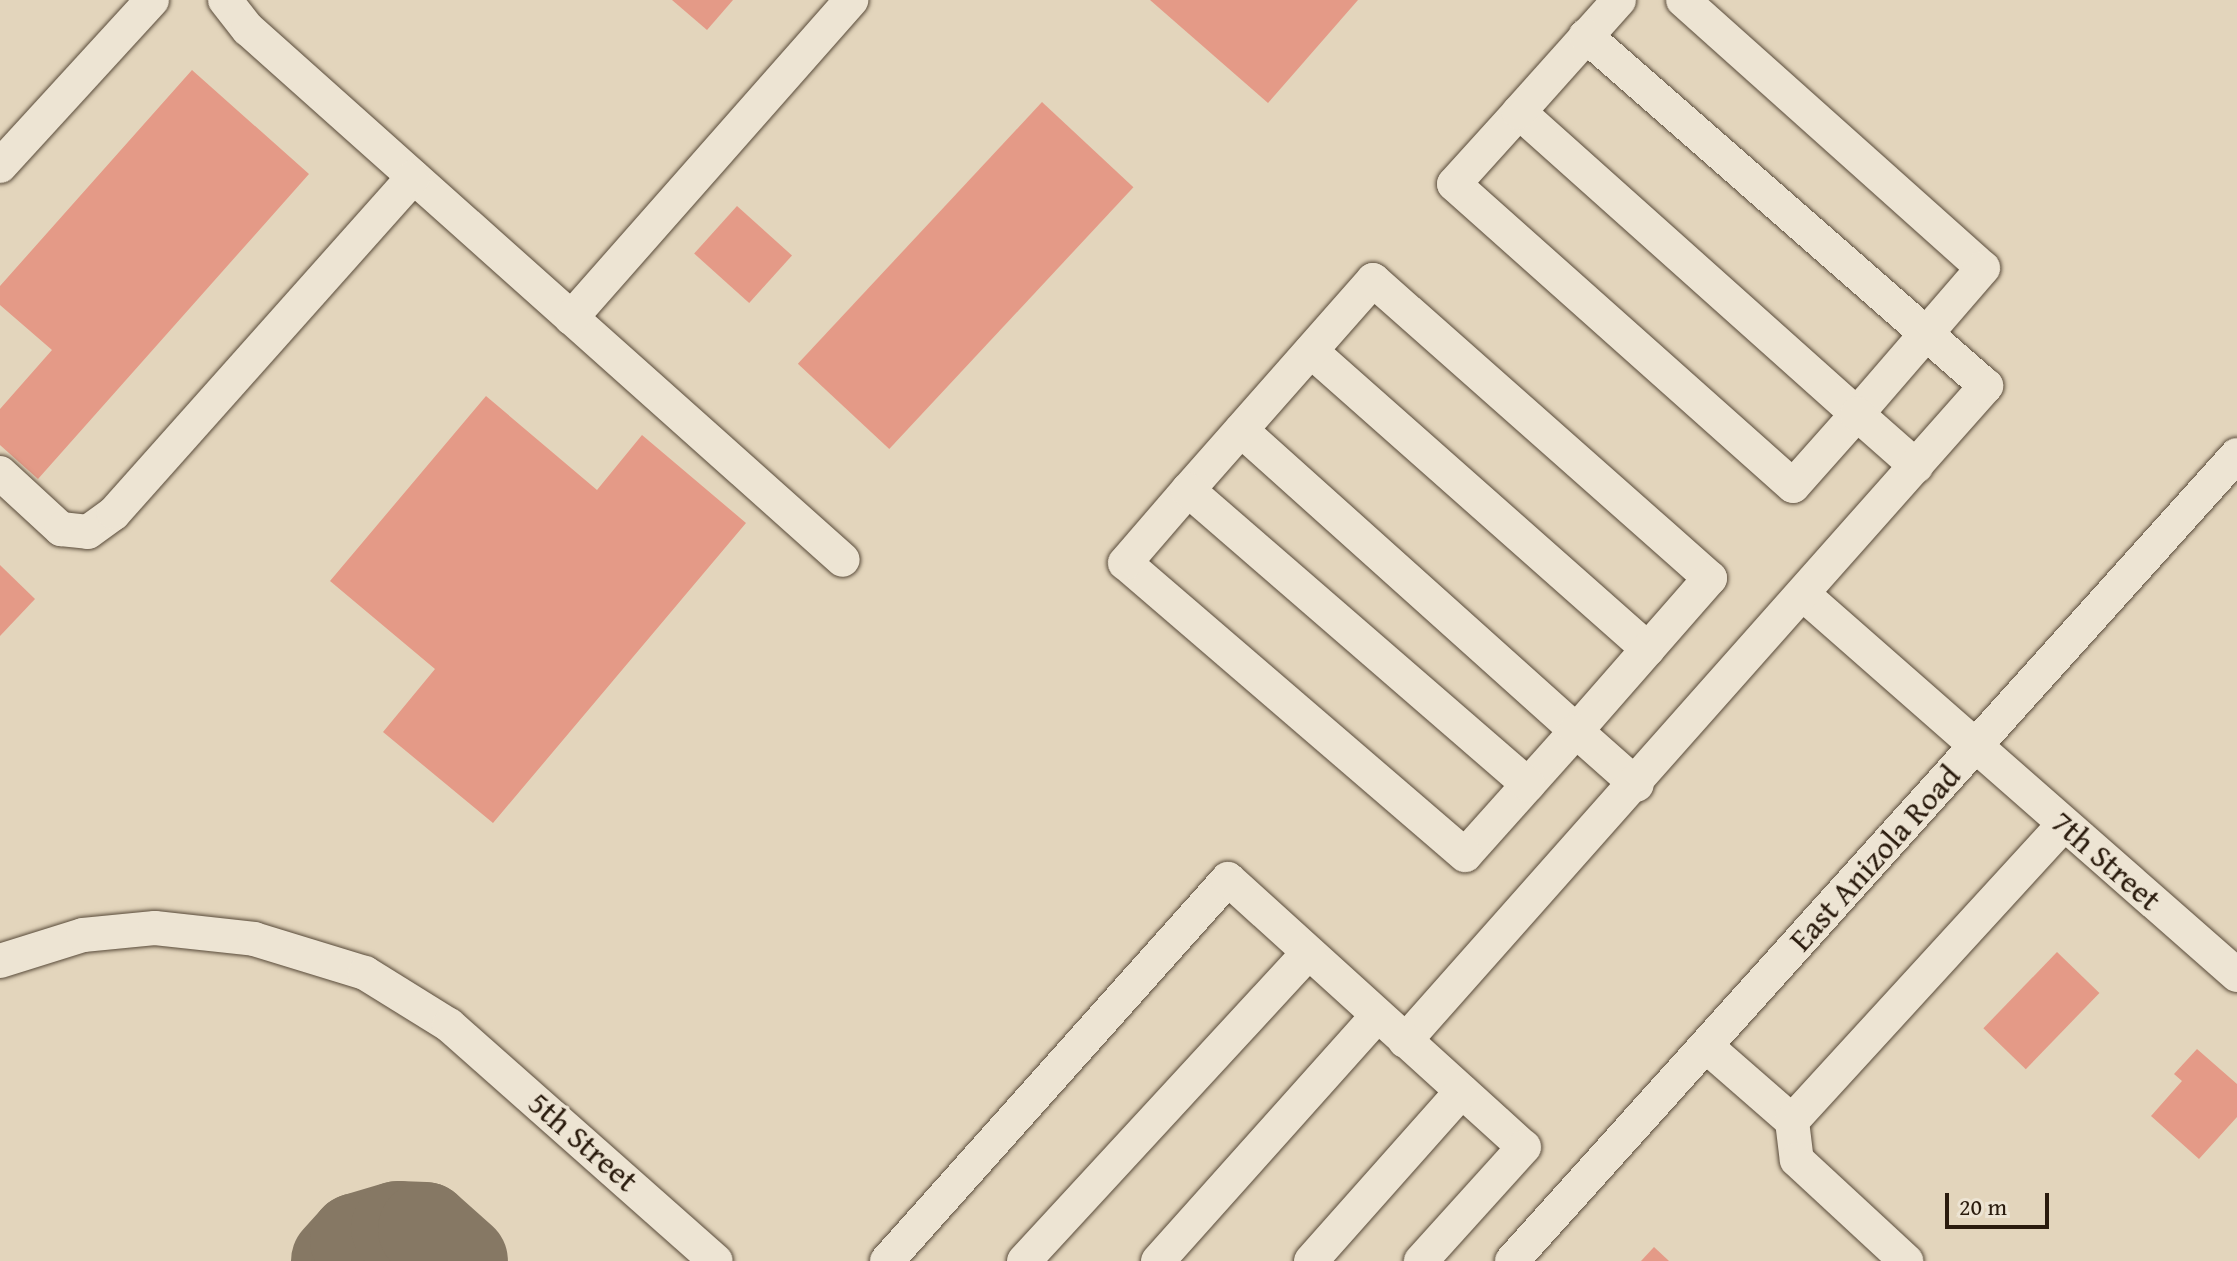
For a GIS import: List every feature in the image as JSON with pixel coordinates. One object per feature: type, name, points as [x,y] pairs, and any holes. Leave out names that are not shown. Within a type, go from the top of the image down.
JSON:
[{"type":"street","points":[[0,166],[152,0]]},
{"type":"street","points":[[225,0],[248,29],[843,560]]},
{"type":"street","points":[[571,318],[851,0]]},
{"type":"street","points":[[1619,0],[1454,184],[1793,486],[1983,268],[1683,0]]},
{"type":"street","points":[[1405,1041],[1637,785],[1986,386],[1586,36]]},
{"type":"street","points":[[1519,112],[1916,466]]},
{"type":"street","points":[[0,473],[61,529],[88,532],[114,513],[413,177]]},
{"type":"street","points":[[1373,280],[1710,578],[1465,855],[1125,563],[1311,351],[1373,280]]},
{"type":"street","points":[[1311,351],[1648,649]]},
{"type":"street","points":[[1241,430],[1637,785]]},
{"type":"street","name":"East Anizola Road","points":[[1512,1261],[2237,455]]},
{"type":"street","points":[[1188,490],[1528,785]]},
{"type":"street","name":"7th Street","points":[[1804,595],[2237,975]]},
{"type":"street","points":[[1792,1121],[2063,825]]},
{"type":"street","points":[[887,1261],[1228,879],[1524,1147],[1421,1261]]},
{"type":"street","name":"5th Street","points":[[0,961],[83,935],[155,928],[207,931],[268,942],[365,973],[449,1025],[716,1261]]},
{"type":"street","points":[[1024,1261],[1308,953]]},
{"type":"street","points":[[1158,1261],[1377,1016]]},
{"type":"street","points":[[1706,1046],[1792,1121],[1797,1160],[1906,1261]]},
{"type":"street","points":[[1311,1261],[1462,1091]]},
{"type":"building","points":[[672,0],[733,0],[707,30]]},
{"type":"building","points":[[1150,0],[1358,0],[1268,103]]},
{"type":"building","points":[[192,70],[309,174],[38,479],[0,445],[0,409],[52,350],[0,305],[0,286]]},
{"type":"building","points":[[1042,102],[1133,187],[889,449],[798,364]]},
{"type":"building","points":[[737,206],[792,256],[749,303],[694,254]]},
{"type":"building","points":[[486,396],[597,490],[642,435],[746,523],[493,823],[383,732],[435,669],[330,581]]},
{"type":"building","points":[[0,565],[35,599],[0,636]]},
{"type":"building","points":[[2057,952],[2099,993],[2026,1069],[1983,1028]]},
{"type":"building","points":[[2197,1049],[2237,1084],[2237,1117],[2199,1159],[2151,1116],[2182,1081],[2174,1074]]},
{"type":"building","points":[[1654,1247],[1669,1261],[1641,1261]]},
{"type":"taxiway","points":[[338,1261],[357,1240],[398,1228],[425,1229],[461,1261]]}]
